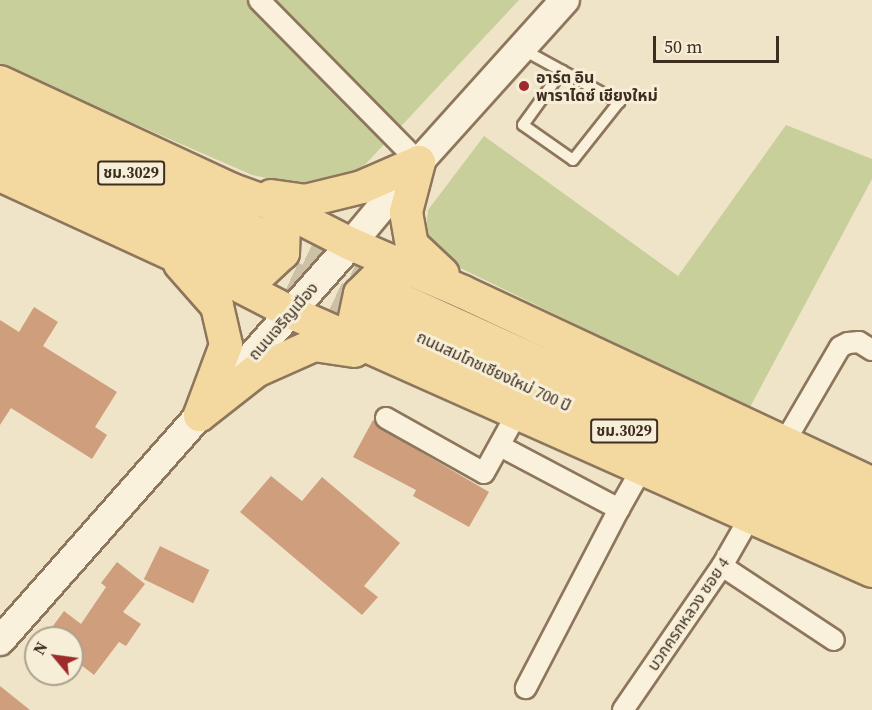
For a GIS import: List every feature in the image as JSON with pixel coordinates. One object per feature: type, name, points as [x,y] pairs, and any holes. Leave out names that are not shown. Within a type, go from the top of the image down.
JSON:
[{"type":"main road","name":"ถนนเจริญเมือง","points":[[0,641],[351,244],[419,162],[565,0]]},
{"type":"main road","points":[[0,82],[230,189],[274,205],[351,244],[463,292],[872,484]]},
{"type":"main road","name":"ชม.3029","points":[[0,110],[256,246],[0,144]]},
{"type":"main road","points":[[230,189],[304,201],[362,187],[419,162]]},
{"type":"main road","points":[[419,162],[406,212],[411,245],[463,292]]},
{"type":"main road","points":[[0,175],[175,258],[228,280],[290,312],[872,571]]},
{"type":"main road","points":[[228,280],[259,275],[283,253],[284,226],[274,205]]},
{"type":"main road","points":[[175,258],[217,306],[225,345],[200,415]]},
{"type":"main road","points":[[358,341],[354,322],[360,294],[384,270],[409,268]]},
{"type":"main road","name":"ถนนสมโภชเชียงใหม่ 700 ปี","points":[[872,514],[381,305],[872,546]]},
{"type":"main road","points":[[200,415],[256,371],[314,345],[392,357]]},
{"type":"street","points":[[260,0],[419,162]]},
{"type":"street","points":[[784,443],[840,347],[859,342],[872,350]]},
{"type":"street","points":[[386,418],[484,473],[516,414]]},
{"type":"street","points":[[500,446],[620,509]]},
{"type":"street","points":[[526,688],[641,470]]},
{"type":"street","name":"บวกครกหลวง ซอย 4","points":[[623,710],[722,566],[750,517]]},
{"type":"street","points":[[722,566],[834,640]]},
{"type":"lane","points":[[522,49],[619,102],[573,160],[523,125],[562,71]]},
{"type":"green space","points":[[0,0],[519,0],[361,169],[308,186],[252,175],[0,65]]},
{"type":"green space","points":[[786,125],[872,159],[872,179],[749,409],[450,263],[425,239],[428,210],[484,136],[678,276]]},
{"type":"building","points":[[34,307],[58,322],[43,346],[117,392],[95,427],[107,435],[92,459],[11,408],[0,425],[0,320],[19,332]]},
{"type":"building","points":[[373,420],[380,428],[489,492],[469,527],[413,496],[416,490],[353,457]]},
{"type":"building","points":[[271,476],[302,501],[322,477],[400,543],[364,586],[378,597],[362,615],[240,512]]},
{"type":"building","points":[[160,546],[209,570],[193,603],[144,579]]},
{"type":"building","points":[[117,562],[145,584],[123,612],[141,624],[126,646],[119,642],[94,675],[84,667],[84,626],[53,626],[64,611],[81,624],[106,587],[101,583]]},
{"type":"building","points":[[0,686],[30,710],[0,710]]},
{"type":"tunnel","points":[[263,236],[386,293]]},
{"type":"tunnel","points":[[248,257],[377,317]]},
{"type":"place","name":"อาร์ต อิน พาราไดซ์ เชียงใหม่","points":[[524,86]]}]
